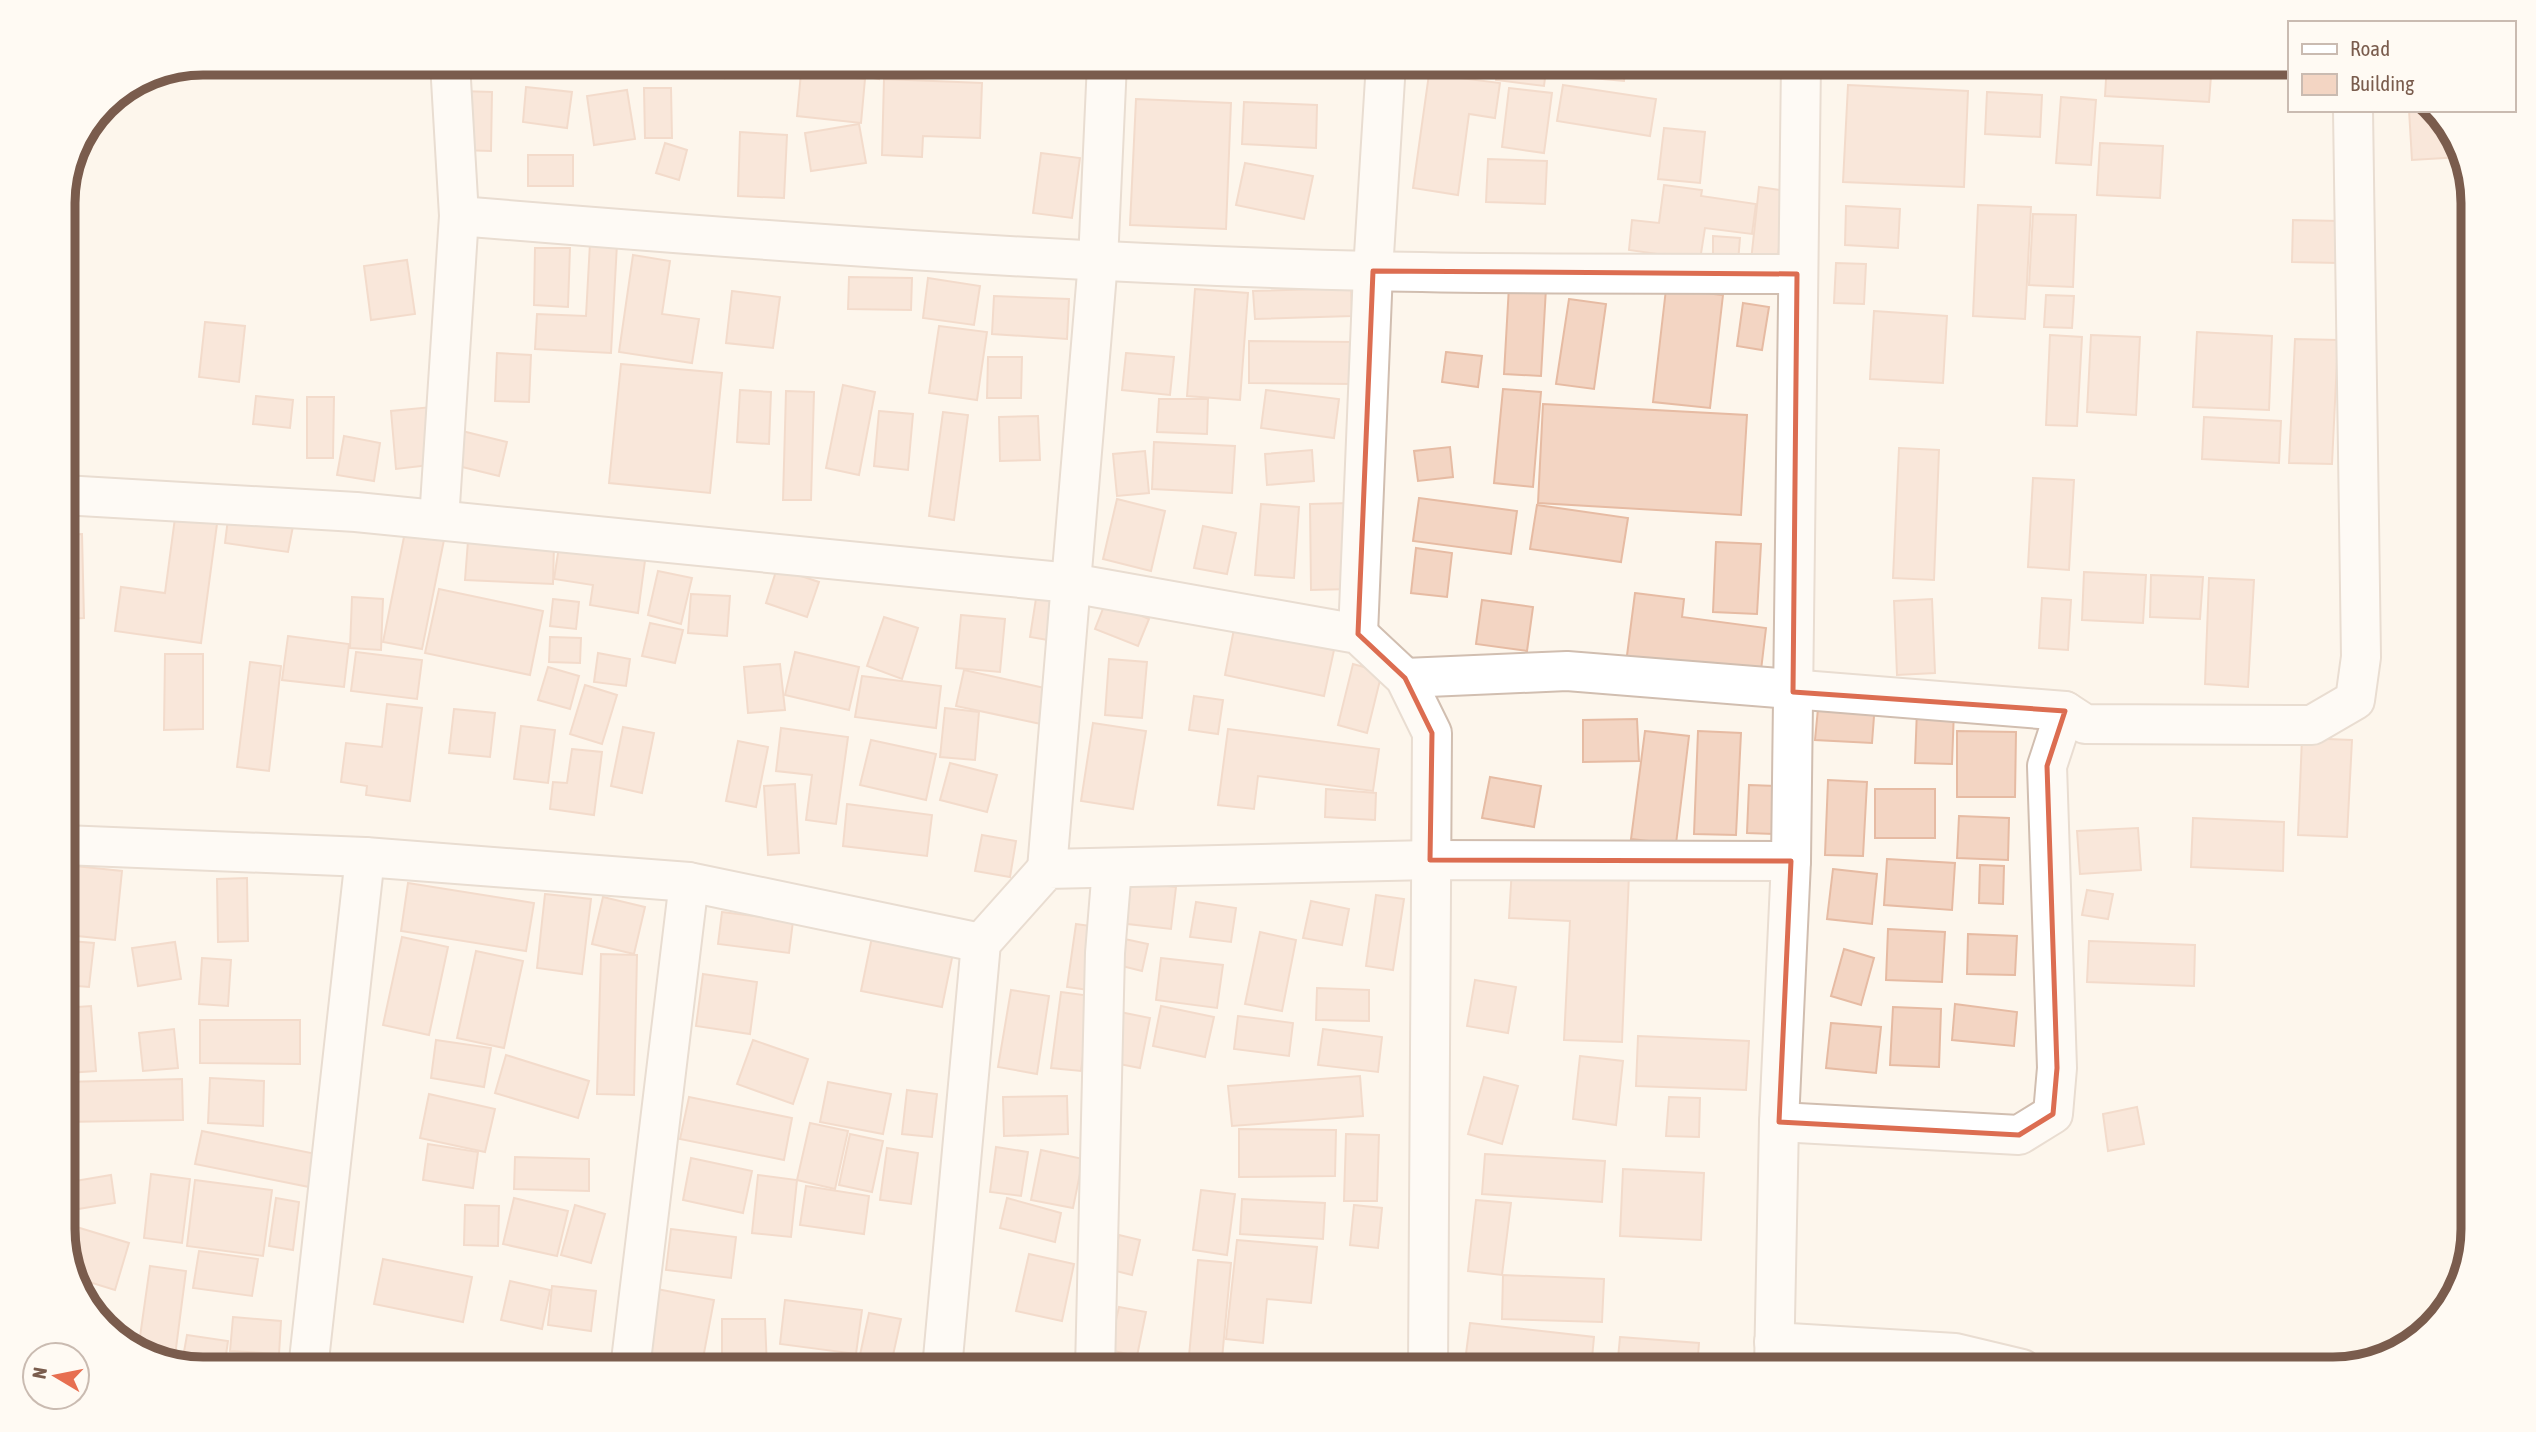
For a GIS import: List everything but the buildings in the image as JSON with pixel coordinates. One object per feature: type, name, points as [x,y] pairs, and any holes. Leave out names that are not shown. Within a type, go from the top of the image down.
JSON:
[{"type":"street","points":[[1358,634],[1373,271],[1385,75]]},
{"type":"street","points":[[1801,75],[1791,861],[1779,1122],[1774,1356],[1955,1353],[1972,1357]]},
{"type":"street","points":[[439,520],[459,216],[451,76]]},
{"type":"street","points":[[943,1357],[981,943],[1047,870],[1098,261],[1107,76]]},
{"type":"street","points":[[1405,678],[1567,671],[1793,692],[2065,711],[2085,724],[2312,725],[2355,700],[2361,657],[2353,112]]},
{"type":"street","points":[[459,216],[708,237],[1098,261],[1373,271],[1797,274]]},
{"type":"street","points":[[76,496],[439,520],[1071,583],[1358,634],[1405,678],[1432,733],[1428,1357]]},
{"type":"street","points":[[1779,1122],[2018,1135],[2053,1114],[2057,1068],[2047,766],[2065,711]]},
{"type":"street","points":[[76,846],[365,857],[689,882],[981,943]]},
{"type":"street","points":[[309,1357],[365,857]]},
{"type":"street","points":[[1047,870],[1430,860],[1791,861]]},
{"type":"street","points":[[1095,1357],[1105,953],[1112,868]]},
{"type":"street","points":[[631,1357],[689,882]]},
{"type":"highlighted area","points":[[1373,271],[1797,274],[1793,692],[2065,711],[2047,766],[2057,1068],[2053,1114],[2019,1135],[1779,1122],[1791,861],[1430,860],[1432,733],[1405,678],[1358,634]]}]
